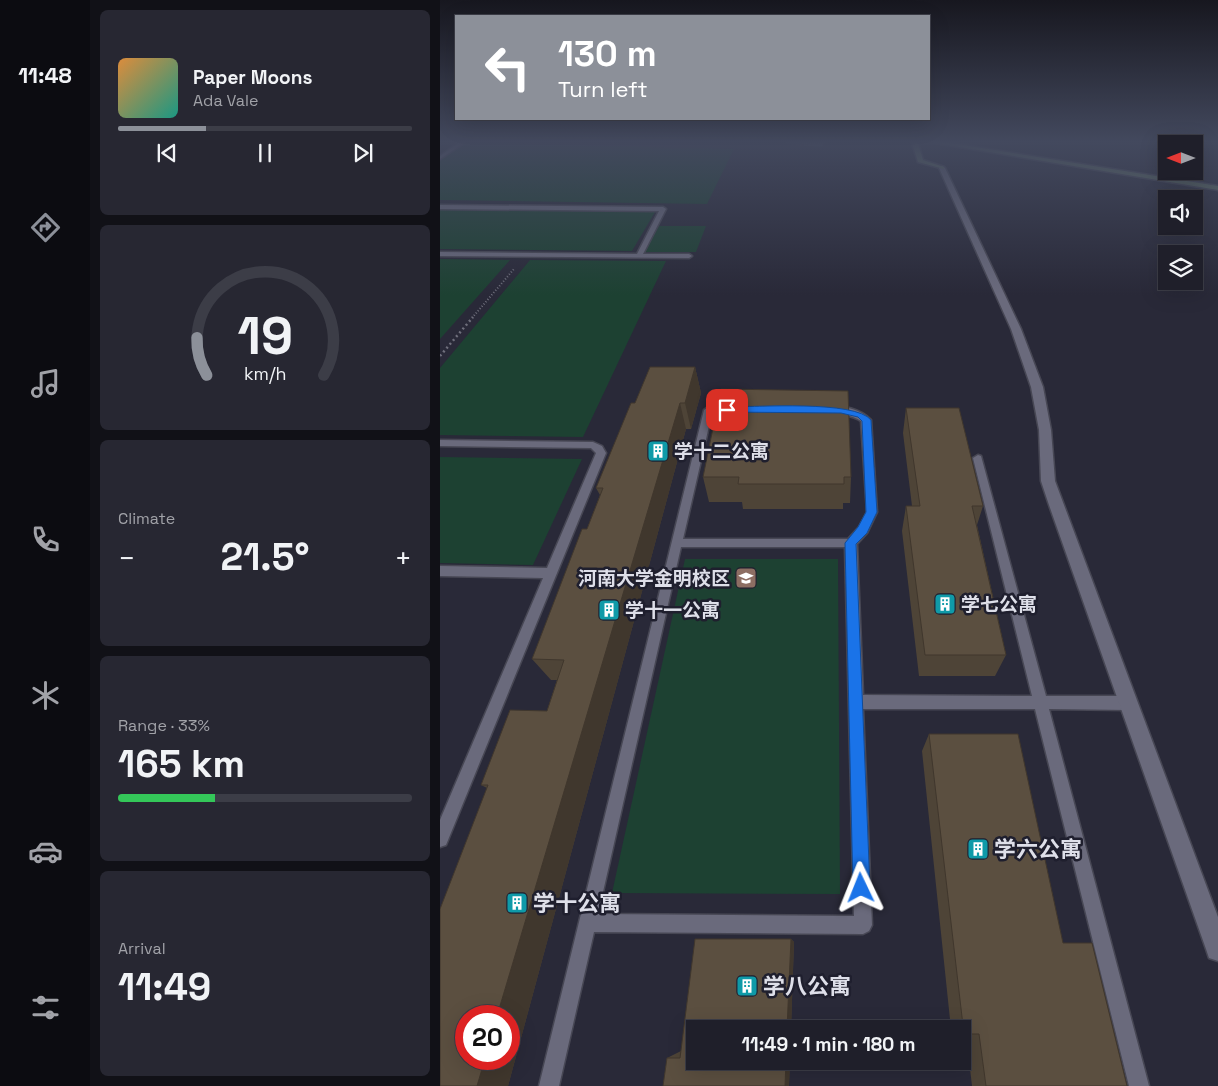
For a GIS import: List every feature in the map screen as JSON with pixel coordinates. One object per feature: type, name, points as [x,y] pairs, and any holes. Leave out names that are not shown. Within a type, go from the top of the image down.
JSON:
[{"type":"street","points":[[954,194],[1016,329],[1038,386],[1045,430],[1048,480],[1218,949]]},
{"type":"lane","points":[[440,207],[663,209],[639,256]]},
{"type":"lane","points":[[440,254],[689,256]]},
{"type":"lane","points":[[550,1086],[708,410],[746,410]]},
{"type":"lane","points":[[588,923],[863,925],[851,543],[863,530],[872,512],[866,420],[861,415],[852,412],[822,410]]},
{"type":"lane","points":[[440,443],[593,445],[599,448],[601,453],[440,839]]},
{"type":"lane","points":[[978,458],[1139,1086]]},
{"type":"lane","points":[[677,543],[851,543]]},
{"type":"lane","points":[[440,571],[551,573]]},
{"type":"lane","points":[[856,702],[1129,703]]},
{"type":"path","points":[[440,356],[525,255]]},
{"type":"green space","points":[[440,194],[712,194],[707,204],[440,200]]},
{"type":"green space","points":[[440,210],[655,212],[632,251],[440,249]]},
{"type":"green space","points":[[659,226],[706,226],[696,252],[645,252]]},
{"type":"green space","points":[[440,259],[510,260],[440,339]]},
{"type":"green space","points":[[530,260],[666,261],[583,437],[440,435],[440,368]]},
{"type":"green space","points":[[440,457],[582,459],[533,565],[440,563]]},
{"type":"green space","points":[[685,559],[838,559],[840,894],[612,893]]},
{"type":"building","points":[[650,367],[695,367],[685,403],[680,403],[500,1005],[455,1005],[455,1070],[482,1070],[477,1086],[440,1086],[440,909],[488,785],[481,785],[510,710],[547,711],[564,660],[532,659],[582,529],[587,529],[603,488],[596,488],[631,403],[635,403]]},
{"type":"building","points":[[721,389],[848,391],[851,477],[844,477],[844,484],[738,484],[739,477],[703,477]]},
{"type":"building","name":"学七公寓","points":[[906,408],[959,408],[983,506],[972,506],[1006,655],[925,655],[906,506],[920,506]]},
{"type":"building","name":"学六公寓","points":[[929,734],[1018,734],[1063,943],[1092,943],[1127,1086],[986,1086],[979,1034],[971,1034],[971,1020],[962,1020]]},
{"type":"building","name":"学八公寓","points":[[695,939],[791,939],[787,1020],[686,1020],[686,1070],[786,1070],[785,1086],[663,1086],[667,1058],[680,1058]]},
{"type":"place","name":"学十二公寓","points":[[658,451]]},
{"type":"place","name":"河南大学金明校区","points":[[746,578]]},
{"type":"place","name":"学七公寓","points":[[945,604]]},
{"type":"place","name":"学十一公寓","points":[[609,610]]},
{"type":"place","name":"学六公寓","points":[[978,849]]},
{"type":"place","name":"学十公寓","points":[[517,903]]},
{"type":"place","name":"学八公寓","points":[[747,986]]},
{"type":"route","points":[[727,410],[841,410],[861,415],[866,420],[872,512],[863,530],[851,543],[861,888]]}]
